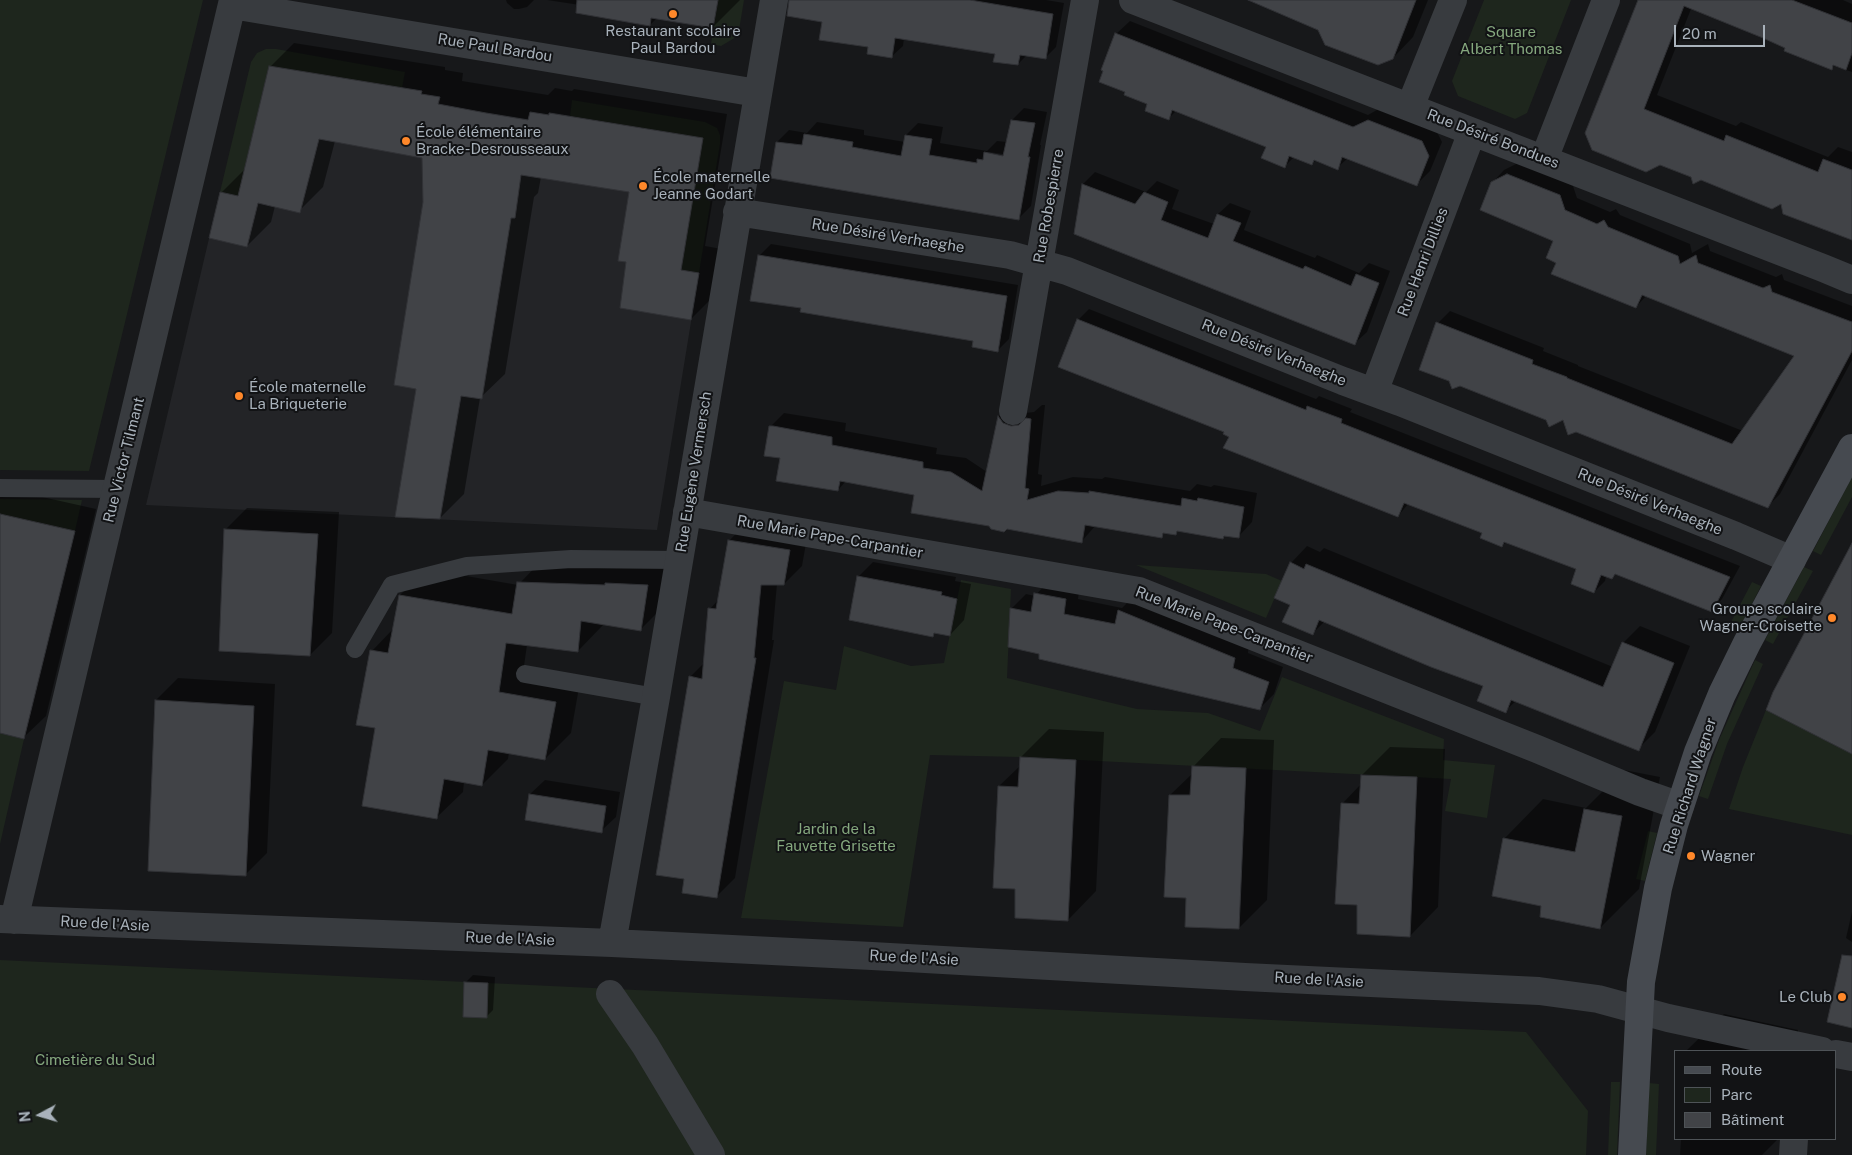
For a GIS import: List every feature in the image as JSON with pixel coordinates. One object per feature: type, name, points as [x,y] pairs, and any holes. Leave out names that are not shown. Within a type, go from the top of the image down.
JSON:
[{"type":"street","name":"Rue Eugène Vermersch","points":[[612,943],[656,697],[774,0]]},
{"type":"street","name":"Rue Robespierre","points":[[1013,411],[1085,0]]},
{"type":"street","name":"Rue Désiré Bondues","points":[[1133,0],[1852,280]]},
{"type":"street","points":[[1410,107],[1453,0]]},
{"type":"street","points":[[1544,159],[1606,0]]},
{"type":"street","name":"Rue Paul Bardou","points":[[233,2],[757,92]]},
{"type":"street","name":"Rue Victor Tilmant","points":[[7,919],[116,489],[233,2]]},
{"type":"street","name":"Rue Henri Dillies","points":[[1374,392],[1472,132]]},
{"type":"street","name":"Rue Désiré Verhaeghe","points":[[737,212],[1010,255],[1067,271],[1736,536],[1792,560]]},
{"type":"street","name":"Rue Richard Wagner","points":[[1632,1155],[1639,1009],[1648,941],[1658,888],[1680,806],[1698,752],[1722,694],[1852,448]]},
{"type":"street","name":"Rue Marie Pape-Carpantier","points":[[687,512],[1139,591],[1528,745],[1640,792],[1680,806]]},
{"type":"street","name":"Rue de l'Asie","points":[[7,919],[612,943],[1538,991],[1598,999],[1661,1016],[1807,1050]]},
{"type":"street","points":[[610,994],[645,1045],[712,1155]]},
{"type":"street","points":[[1837,1054],[1852,1057]]},
{"type":"street","points":[[1793,1155],[1794,1140]]},
{"type":"lane","points":[[0,488],[116,489]]},
{"type":"lane","points":[[355,649],[392,585],[467,566],[572,559],[679,560]]},
{"type":"lane","points":[[525,674],[656,697]]},
{"type":"shaded area","points":[[269,66],[422,91],[422,94],[440,97],[439,105],[528,119],[530,112],[549,115],[549,112],[703,138],[681,270],[699,273],[657,530],[146,505],[220,192],[238,196]]},
{"type":"green space","points":[[0,0],[203,0],[89,471],[0,470]]},
{"type":"green space","points":[[718,0],[744,0],[738,36],[721,46],[711,44]]},
{"type":"green space","name":"Square Albert Thomas","points":[[1484,0],[1571,0],[1527,113],[1515,119],[1458,96],[1452,81]]},
{"type":"green space","points":[[266,49],[276,49],[405,72],[402,88],[269,66],[238,196],[220,192],[251,62],[257,53]]},
{"type":"green space","points":[[572,100],[705,122],[717,128],[720,135],[720,144],[699,273],[681,270],[703,138],[570,116]]},
{"type":"green space","points":[[1852,477],[1852,497],[1821,555],[1813,551]]},
{"type":"green space","points":[[0,499],[82,500],[75,531],[0,514]]},
{"type":"green space","points":[[1136,565],[1266,574],[1282,581],[1266,618]]},
{"type":"green space","points":[[1804,567],[1813,571],[1773,644],[1765,640]]},
{"type":"green space","name":"Jardin de la Fauvette Grisette","points":[[961,580],[1011,589],[1007,678],[1137,709],[1208,713],[1260,731],[1282,677],[1444,739],[1443,760],[1495,765],[1487,818],[1445,811],[1451,779],[1020,757],[930,755],[903,927],[741,918],[784,681],[836,690],[844,646],[911,666],[944,663]]},
{"type":"green space","points":[[1752,582],[1761,586],[1740,627],[1731,622]]},
{"type":"green space","points":[[1755,660],[1763,664],[1727,744],[1708,799],[1699,796],[1719,740]]},
{"type":"green space","points":[[1766,710],[1852,754],[1852,835],[1729,809],[1743,767]]},
{"type":"green space","points":[[0,733],[24,739],[0,844]]},
{"type":"green space","points":[[1648,831],[1657,833],[1645,881],[1636,879]]},
{"type":"green space","name":"Cimetière du Sud","points":[[0,960],[1526,1032],[1588,1111],[1586,1155],[0,1155]]},
{"type":"green space","points":[[1611,1082],[1620,1082],[1617,1155],[1608,1155]]},
{"type":"green space","points":[[1649,1083],[1659,1084],[1656,1155],[1646,1155]]},
{"type":"building","name":"Restaurant scolaire Paul Bardou","points":[[577,0],[718,0],[713,28],[651,18],[650,26],[576,13]]},
{"type":"building","points":[[789,0],[970,0],[1053,14],[1046,59],[1020,55],[1018,65],[993,62],[995,54],[895,38],[892,58],[867,54],[868,47],[819,40],[822,22],[787,16]]},
{"type":"building","points":[[1248,0],[1416,0],[1393,59],[1378,65],[1325,45],[1318,30]]},
{"type":"building","points":[[1638,0],[1792,0],[1852,23],[1852,53],[1846,70],[1833,65],[1832,70],[1784,51],[1785,48],[1763,38],[1684,6],[1644,109],[1724,141],[1726,135],[1818,172],[1823,159],[1852,170],[1852,240],[1783,214],[1781,204],[1772,209],[1701,180],[1693,184],[1691,177],[1660,165],[1646,172],[1592,150],[1585,133]]},
{"type":"building","points":[[1115,33],[1353,127],[1368,120],[1422,141],[1429,156],[1417,186],[1342,157],[1338,170],[1314,160],[1312,165],[1289,156],[1285,168],[1261,158],[1266,147],[1172,110],[1169,120],[1145,111],[1147,104],[1124,95],[1125,92],[1099,82],[1103,71],[1101,70]]},
{"type":"building","points":[[269,66],[422,91],[421,94],[440,97],[438,104],[528,120],[530,112],[549,115],[549,113],[703,138],[681,270],[699,273],[691,320],[620,308],[626,262],[618,261],[629,192],[521,175],[515,218],[511,218],[482,399],[461,396],[440,519],[395,517],[416,389],[394,385],[423,202],[422,158],[319,139],[300,213],[258,203],[247,247],[209,238],[220,192],[238,196]]},
{"type":"building","points":[[1011,120],[1035,123],[1019,220],[770,178],[776,142],[802,145],[804,134],[853,142],[852,147],[901,156],[905,135],[932,139],[929,155],[977,163],[977,159],[983,160],[984,152],[1003,156]]},
{"type":"building","points":[[1507,174],[1560,195],[1565,210],[1597,224],[1604,220],[1608,227],[1678,256],[1680,264],[1696,255],[1698,263],[1763,288],[1770,285],[1772,292],[1852,322],[1852,351],[1768,508],[1576,432],[1568,435],[1563,420],[1549,427],[1546,420],[1460,386],[1452,389],[1449,381],[1419,370],[1436,322],[1533,360],[1532,364],[1732,444],[1794,356],[1642,295],[1636,308],[1551,274],[1556,263],[1546,258],[1553,241],[1480,210],[1491,182]]},
{"type":"building","points":[[1082,184],[1135,204],[1144,192],[1168,202],[1161,220],[1208,238],[1217,214],[1241,223],[1233,241],[1303,269],[1305,266],[1351,286],[1356,274],[1379,283],[1355,345],[1074,234]]},
{"type":"building","points":[[758,255],[1007,296],[998,352],[972,347],[973,341],[800,312],[801,308],[750,301]]},
{"type":"building","points":[[1077,319],[1306,410],[1307,406],[1342,419],[1341,423],[1730,577],[1712,612],[1615,574],[1612,579],[1601,575],[1594,593],[1571,584],[1576,569],[1504,542],[1502,547],[1480,538],[1482,533],[1404,503],[1398,517],[1223,448],[1229,437],[1223,434],[1224,432],[1058,367]]},
{"type":"building","points":[[998,416],[1003,423],[1011,426],[1019,425],[1026,418],[1031,419],[1025,488],[1029,489],[1027,500],[1058,491],[1089,493],[1089,491],[1181,506],[1182,498],[1197,501],[1198,498],[1244,507],[1239,538],[1224,536],[1223,539],[1177,531],[1176,535],[1163,533],[1162,538],[1085,525],[1082,543],[1007,529],[1004,532],[991,529],[989,526],[911,513],[914,495],[840,481],[838,491],[776,481],[780,458],[764,456],[769,426],[773,426],[832,437],[832,445],[923,462],[923,468],[951,472],[982,491]]},
{"type":"building","points":[[0,514],[75,531],[24,739],[0,733]]},
{"type":"building","points":[[224,529],[318,534],[310,656],[219,651]]},
{"type":"building","points":[[728,540],[790,550],[784,585],[761,585],[754,658],[756,658],[717,898],[682,893],[684,879],[656,875],[689,676],[702,679],[708,608],[716,609]]},
{"type":"building","name":"Groupe scolaire Wagner-Croisette","points":[[1852,543],[1852,754],[1766,710],[1773,692]]},
{"type":"building","points":[[1290,562],[1304,569],[1306,564],[1603,687],[1622,642],[1674,663],[1639,751],[1511,700],[1506,713],[1477,701],[1483,686],[1431,667],[1319,620],[1313,635],[1282,622],[1290,605],[1274,598]]},
{"type":"building","points":[[857,576],[942,592],[941,595],[957,599],[950,636],[934,633],[933,637],[849,620]]},
{"type":"building","points":[[517,582],[648,585],[641,631],[581,621],[578,652],[506,643],[499,692],[556,702],[545,760],[488,750],[482,786],[444,779],[437,819],[362,806],[375,728],[356,725],[370,650],[388,653],[399,595],[512,614]]},
{"type":"building","points":[[1034,593],[1066,599],[1064,614],[1115,624],[1118,610],[1235,658],[1233,668],[1269,682],[1260,710],[1039,659],[1039,654],[1008,647],[1010,608],[1031,612]]},
{"type":"building","points":[[155,700],[254,706],[246,876],[148,871]]},
{"type":"building","points":[[1020,757],[1076,760],[1068,921],[1015,918],[1015,889],[993,888],[998,786],[1018,787]]},
{"type":"building","points":[[1192,766],[1246,768],[1239,929],[1185,927],[1186,898],[1164,897],[1169,795],[1190,795]]},
{"type":"building","points":[[1361,775],[1417,777],[1410,937],[1357,934],[1357,905],[1335,904],[1341,803],[1359,804]]},
{"type":"building","points":[[529,794],[606,806],[602,833],[525,820]]},
{"type":"building","points":[[1584,809],[1622,816],[1600,929],[1540,917],[1541,906],[1492,896],[1503,838],[1575,852]]},
{"type":"building","name":"Le Club","points":[[1842,955],[1852,956],[1852,1028],[1827,1022]]},
{"type":"building","points":[[464,982],[488,983],[487,1018],[463,1017]]},
{"type":"place","name":"Restaurant scolaire Paul Bardou","points":[[673,14]]},
{"type":"place","name":"École élémentaire Bracke-Desrousseaux","points":[[406,141]]},
{"type":"place","name":"École maternelle Jeanne Godart","points":[[643,186]]},
{"type":"place","name":"École maternelle La Briqueterie","points":[[239,396]]},
{"type":"place","name":"Groupe scolaire Wagner-Croisette","points":[[1832,618]]},
{"type":"place","name":"Wagner","points":[[1691,856]]},
{"type":"place","name":"Le Club","points":[[1842,997]]}]
